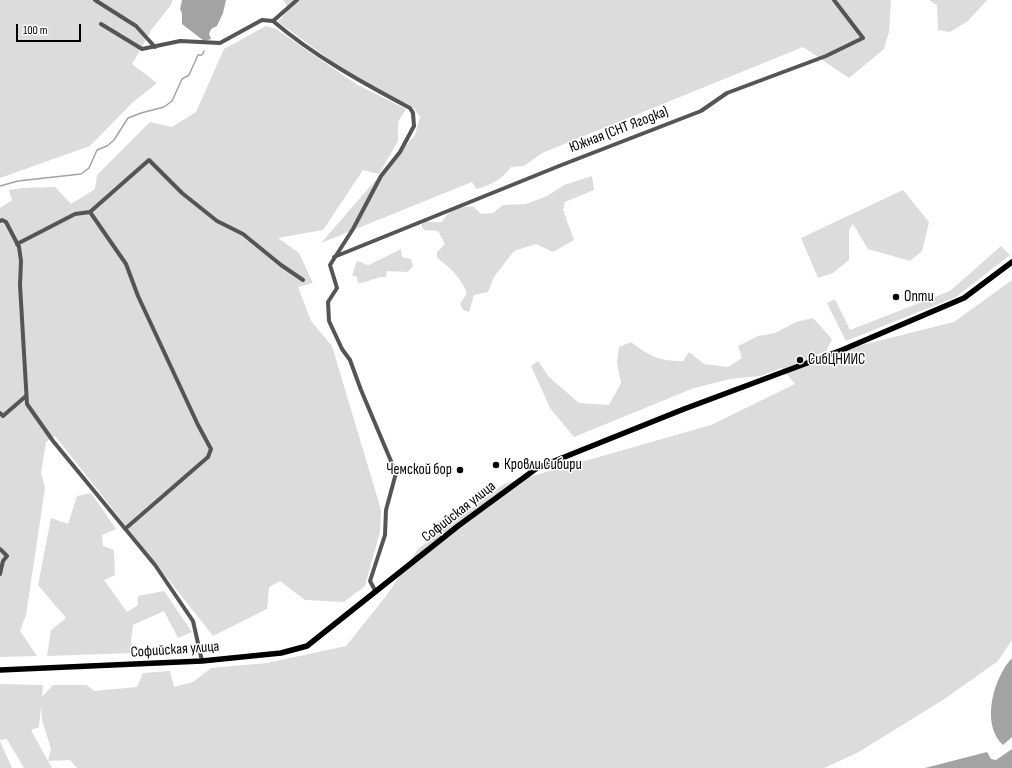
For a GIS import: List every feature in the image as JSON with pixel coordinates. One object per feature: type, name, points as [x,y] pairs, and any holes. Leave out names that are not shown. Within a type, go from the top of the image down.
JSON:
[{"type":"main road","name":"Софийская улица","points":[[0,670],[202,661],[281,653],[307,646],[458,526],[537,468],[684,409],[842,350],[964,298],[1012,262]]},
{"type":"street","points":[[95,0],[136,26],[155,47]]},
{"type":"street","points":[[273,21],[296,0]]},
{"type":"street","name":"Южная (СНТ Ягодка)","points":[[334,257],[560,166],[702,111],[727,93],[826,56],[863,38],[834,0]]},
{"type":"street","points":[[101,24],[142,49],[180,41],[220,43],[262,20],[273,21],[314,52],[354,77],[410,108],[413,113],[414,126],[400,152],[381,176],[330,265],[337,288],[328,302],[329,321],[342,348],[350,360],[396,473],[386,510],[385,535],[370,581],[376,592]]},
{"type":"street","points":[[17,244],[75,214],[90,212],[149,160],[182,193],[216,221],[243,234],[281,265],[303,280]]},
{"type":"street","points":[[90,212],[126,264],[138,296],[198,425],[211,449],[208,457],[125,529]]},
{"type":"street","points":[[0,222],[2,220],[6,222],[17,244],[21,261],[20,285],[27,404],[50,437],[155,565],[193,621],[202,661]]},
{"type":"street","points":[[1,416],[26,396]]},
{"type":"street","points":[[0,549],[7,556],[3,561],[0,574]]},
{"type":"shaded area","points":[[0,0],[172,0],[171,5],[152,29],[132,64],[157,83],[132,103],[90,146],[0,178]]},
{"type":"shaded area","points":[[182,0],[226,0],[223,13],[217,26],[211,29],[209,34],[211,39],[204,41],[182,24],[182,13],[180,9]]},
{"type":"shaded area","points":[[283,0],[891,0],[889,32],[884,49],[849,78],[803,47],[542,153],[524,166],[511,167],[500,178],[486,186],[476,189],[472,182],[321,243],[415,135],[420,117],[413,107],[355,78],[278,22],[289,9]]},
{"type":"shaded area","points":[[929,0],[987,0],[968,21],[950,32],[938,30],[937,5]]},
{"type":"shaded area","points":[[266,26],[276,29],[356,84],[406,109],[398,122],[398,141],[379,174],[363,170],[323,230],[278,238],[299,253],[313,283],[298,287],[311,321],[332,346],[381,510],[380,532],[365,586],[344,602],[305,600],[280,581],[269,587],[267,609],[213,636],[55,436],[46,442],[41,473],[45,488],[26,615],[20,631],[37,656],[0,657],[0,208],[12,200],[9,190],[55,187],[71,204],[95,189],[97,175],[150,122],[172,127],[196,112],[224,49]]},
{"type":"shaded area","points":[[592,176],[594,190],[565,202],[563,210],[574,240],[553,252],[536,244],[514,251],[494,277],[488,292],[474,295],[469,312],[463,310],[460,304],[467,293],[464,287],[455,273],[437,258],[437,252],[445,244],[438,231],[424,230],[421,225],[425,222],[442,222],[448,214],[464,207],[474,207],[481,214],[493,213],[503,205],[526,204],[547,196],[564,185]]},
{"type":"shaded area","points":[[903,190],[929,222],[922,251],[910,261],[868,249],[853,224],[849,230],[849,260],[833,273],[818,278],[801,238]]},
{"type":"shaded area","points":[[1001,246],[1010,255],[956,297],[846,341],[827,303],[835,299],[850,330],[950,291]]},
{"type":"shaded area","points":[[401,249],[402,257],[411,259],[413,266],[408,272],[387,271],[386,277],[358,283],[357,277],[352,275],[357,261],[369,265]]},
{"type":"shaded area","points":[[1012,280],[1012,640],[998,661],[943,700],[857,753],[824,768],[77,768],[70,760],[48,761],[52,768],[24,768],[7,739],[0,740],[0,684],[43,685],[42,697],[53,685],[87,685],[94,691],[137,687],[143,673],[170,671],[174,687],[193,682],[211,668],[267,663],[346,646],[386,596],[418,549],[504,484],[711,425],[795,384],[782,368],[760,376],[730,379],[694,388],[574,437],[550,408],[531,366],[538,361],[549,377],[579,403],[609,405],[621,383],[617,363],[619,347],[631,342],[643,351],[661,359],[683,361],[689,352],[704,364],[728,367],[742,358],[738,346],[758,336],[775,333],[796,322],[813,318],[832,339],[826,351],[806,359],[954,322]],"holes":[[[41,706],[42,720],[51,749],[48,761],[31,730],[39,727]]]},
{"type":"shaded area","points":[[91,493],[116,529],[102,535],[103,546],[114,550],[115,575],[104,580],[127,612],[138,605],[138,596],[164,591],[192,632],[178,638],[164,611],[133,625],[131,641],[133,653],[47,656],[51,630],[66,618],[38,585],[51,518],[68,524],[77,496]]},
{"type":"shaded area","points":[[1012,658],[1012,737],[1003,745],[996,736],[992,725],[992,701],[995,688],[1000,677]]},
{"type":"shaded area","points":[[0,741],[12,768],[0,768]]},
{"type":"shaded area","points":[[1012,749],[1012,768],[925,768],[987,752],[991,759],[996,760]]},
{"type":"waterway","points":[[0,186],[18,181],[81,174],[89,168],[97,150],[107,146],[114,140],[128,118],[164,107],[172,101],[182,79],[189,75],[198,55],[202,55],[204,51]]},
{"type":"place","name":"Опти","points":[[896,297]]},
{"type":"place","name":"СибЦНИИС","points":[[800,360]]},
{"type":"place","name":"Кровли Сибири","points":[[496,465]]},
{"type":"place","name":"Чемской бор","points":[[460,470]]}]
